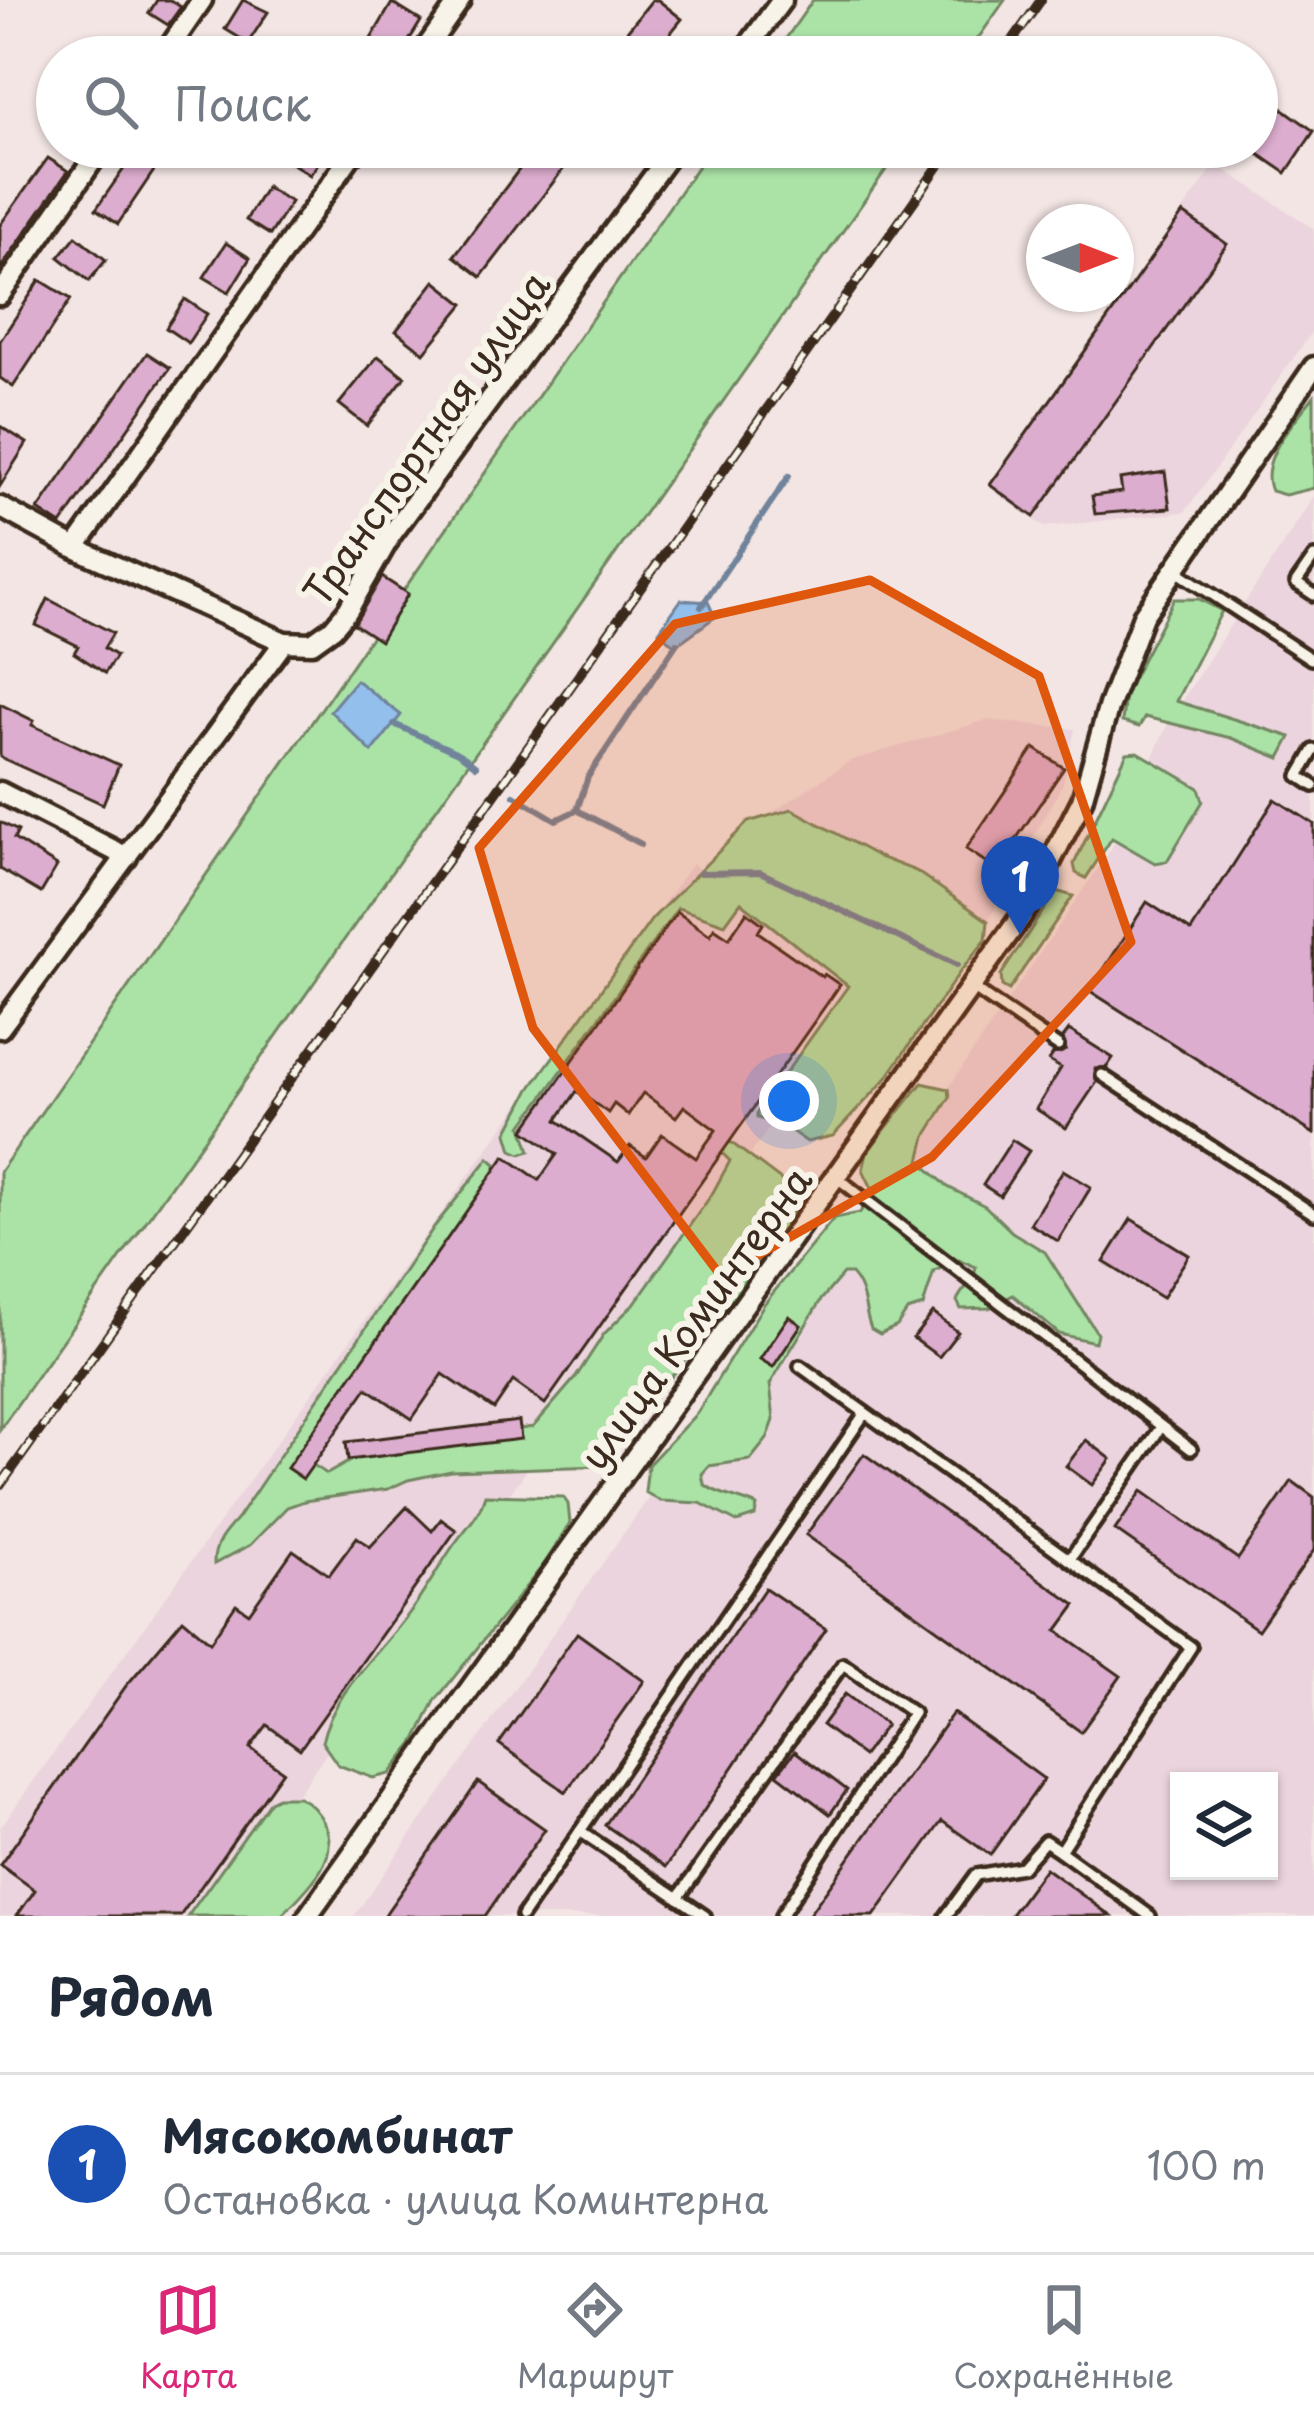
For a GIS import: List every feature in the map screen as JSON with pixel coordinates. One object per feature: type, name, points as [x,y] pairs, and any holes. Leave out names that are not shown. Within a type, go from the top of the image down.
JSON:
[{"type":"street","points":[[177,36],[202,0]]},
{"type":"street","points":[[435,36],[460,0]]},
{"type":"street","points":[[755,36],[782,0]]},
{"type":"street","points":[[0,296],[88,168]]},
{"type":"street","points":[[75,548],[342,168]]},
{"type":"street","name":"Транспортная улица","points":[[0,1028],[284,643],[312,643],[348,610],[391,536],[659,168]]},
{"type":"street","name":"улица Коминтерна","points":[[308,1916],[1027,908],[1082,800],[1109,706],[1143,616],[1314,367]]},
{"type":"street","points":[[0,506],[75,548],[284,643]]},
{"type":"street","points":[[0,792],[127,857]]},
{"type":"lane","points":[[1314,556],[1296,583],[1314,595]]},
{"type":"lane","points":[[1175,570],[1311,659]]},
{"type":"lane","points":[[1314,750],[1299,776],[1314,786]]},
{"type":"lane","points":[[970,987],[1058,1046]]},
{"type":"lane","points":[[1102,1075],[1314,1214]]},
{"type":"lane","points":[[836,1177],[1191,1449]]},
{"type":"lane","points":[[800,1366],[1191,1647],[1060,1851]]},
{"type":"lane","points":[[522,1916],[865,1413]]},
{"type":"lane","points":[[1070,1558],[1161,1427]]},
{"type":"lane","points":[[678,1898],[843,1664],[914,1713],[781,1916]]},
{"type":"lane","points":[[580,1831],[705,1916]]},
{"type":"lane","points":[[946,1916],[976,1876],[1022,1867],[1045,1841],[1150,1916]]},
{"type":"highlighted area","points":[[870,580],[1039,676],[1131,942],[932,1157],[721,1276],[533,1028],[479,848],[675,624]]},
{"type":"shaded area","points":[[1213,168],[1222,168],[1314,229],[1314,329],[1185,512],[1044,527],[987,486],[1111,312],[1134,312],[1134,279]]},
{"type":"shaded area","points":[[1314,496],[1314,1916],[354,1916],[648,1499],[891,1172],[1111,849],[1170,719]]},
{"type":"shaded area","points":[[987,720],[1075,729],[1063,783],[981,933],[773,812],[850,761]]},
{"type":"shaded area","points":[[692,864],[868,988],[211,1916],[0,1916],[0,1828]]},
{"type":"green space","points":[[813,0],[1005,0],[980,36],[788,36]]},
{"type":"green space","points":[[696,168],[887,168],[0,1429],[0,1172]]},
{"type":"green space","points":[[1314,396],[1314,488],[1285,495],[1271,491],[1269,466],[1274,453]]},
{"type":"green space","points":[[1174,599],[1199,599],[1222,611],[1176,701],[1291,737],[1280,758],[1231,738],[1145,717],[1139,727],[1122,722],[1125,693]]},
{"type":"green space","points":[[1138,752],[1199,788],[1203,801],[1167,861],[1155,863],[1112,838],[1086,878],[1076,873],[1074,864],[1127,753]]},
{"type":"green space","points":[[792,809],[879,857],[916,871],[988,921],[986,940],[885,1080],[833,1136],[807,1142],[784,1126],[757,1118],[848,986],[741,902],[725,924],[678,908],[522,1126],[530,1151],[512,1150],[507,1133],[530,1089],[652,919],[748,822]]},
{"type":"green space","points":[[1056,891],[1073,896],[1009,990],[1002,986],[1001,975]]},
{"type":"green space","points":[[922,1083],[949,1089],[950,1097],[926,1136],[920,1161],[948,1187],[985,1206],[1012,1232],[1045,1252],[1097,1333],[1095,1342],[1059,1334],[1013,1295],[989,1308],[961,1309],[957,1301],[976,1267],[960,1260],[934,1271],[923,1306],[907,1311],[897,1326],[880,1334],[871,1329],[856,1281],[851,1274],[843,1274],[821,1300],[770,1384],[774,1420],[767,1439],[750,1460],[709,1466],[702,1474],[709,1488],[757,1506],[755,1516],[737,1522],[700,1503],[660,1501],[645,1492],[648,1465],[697,1413],[764,1304],[834,1218],[860,1213],[872,1188],[863,1170],[867,1152]]},
{"type":"green space","points":[[725,1138],[789,1186],[790,1222],[770,1241],[733,1299],[601,1466],[451,1471],[388,1489],[304,1501],[287,1507],[250,1545],[214,1564],[224,1534],[434,1227],[489,1158],[496,1164],[496,1178],[304,1459],[327,1474],[366,1452],[533,1427],[576,1377],[604,1334],[634,1304],[712,1194],[730,1161],[718,1149]]},
{"type":"green space","points":[[485,1495],[563,1497],[570,1523],[545,1563],[435,1701],[414,1744],[390,1774],[373,1778],[338,1765],[322,1742],[336,1706],[415,1604]]},
{"type":"green space","points":[[299,1797],[323,1820],[328,1851],[318,1875],[281,1916],[188,1916],[270,1801]]},
{"type":"water","points":[[681,600],[708,602],[715,617],[675,646],[659,631]]},
{"type":"water","points":[[356,680],[401,715],[372,752],[330,711]]},
{"type":"building","points":[[157,0],[170,0],[181,7],[168,25],[149,13]]},
{"type":"building","points":[[243,0],[268,12],[253,36],[236,36],[225,29]]},
{"type":"building","points":[[652,0],[682,19],[668,36],[623,36]]},
{"type":"building","points":[[392,3],[421,21],[412,36],[373,36]]},
{"type":"building","points":[[1278,105],[1314,131],[1286,173],[1278,167]]},
{"type":"building","points":[[41,168],[68,171],[0,269],[0,225]]},
{"type":"building","points":[[124,168],[156,168],[118,224],[96,209]]},
{"type":"building","points":[[520,168],[564,168],[481,277],[454,256]]},
{"type":"building","points":[[266,187],[291,202],[270,235],[246,220]]},
{"type":"building","points":[[1183,213],[1227,244],[1034,517],[990,485],[1113,312],[1134,312],[1134,282]]},
{"type":"building","points":[[76,236],[106,260],[89,281],[59,257]]},
{"type":"building","points":[[226,243],[250,258],[229,292],[204,277]]},
{"type":"building","points":[[40,280],[71,299],[13,387],[0,378],[0,341]]},
{"type":"building","points":[[435,281],[464,304],[424,353],[396,331]]},
{"type":"building","points":[[185,299],[207,314],[188,343],[166,328]]},
{"type":"building","points":[[147,353],[170,368],[61,525],[38,510]]},
{"type":"building","points":[[378,356],[405,377],[367,426],[339,404]]},
{"type":"building","points":[[0,426],[27,443],[0,486]]},
{"type":"building","points":[[1165,472],[1170,508],[1095,514],[1092,496],[1122,492],[1120,479]]},
{"type":"building","points":[[382,577],[408,594],[380,641],[354,624]]},
{"type":"building","points":[[48,599],[113,633],[104,648],[116,656],[105,673],[74,653],[78,646],[36,625]]},
{"type":"building","points":[[0,704],[34,721],[32,725],[119,765],[103,804],[0,757]]},
{"type":"building","points":[[1034,748],[1064,768],[996,869],[966,849]]},
{"type":"building","points":[[1275,799],[1314,824],[1314,1134],[1090,991],[1147,902],[1191,931]]},
{"type":"building","points":[[0,822],[18,831],[14,839],[57,866],[41,893],[0,869]]},
{"type":"building","points":[[677,912],[710,935],[714,928],[729,938],[747,912],[763,924],[758,932],[840,985],[545,1404],[513,1381],[494,1409],[443,1374],[412,1419],[367,1388],[303,1479],[287,1468],[505,1156],[539,1180],[557,1154],[524,1130]],"holes":[[[577,1091],[608,1113],[614,1104],[628,1115],[643,1093],[676,1117],[684,1106],[716,1130],[696,1158],[662,1134],[646,1157],[630,1146],[618,1162],[557,1120]]]},
{"type":"building","points":[[1069,1030],[1113,1058],[1107,1067],[1095,1069],[1097,1082],[1066,1128],[1036,1109],[1061,1068],[1049,1061],[1053,1054],[1066,1050],[1063,1038]]},
{"type":"building","points":[[1012,1140],[1029,1151],[1000,1196],[983,1185]]},
{"type":"building","points":[[1063,1170],[1091,1187],[1058,1241],[1030,1224]]},
{"type":"building","points":[[1131,1219],[1189,1255],[1162,1298],[1104,1262]]},
{"type":"building","points":[[933,1313],[958,1332],[939,1357],[913,1338]]},
{"type":"building","points":[[789,1316],[801,1325],[773,1367],[760,1359]]},
{"type":"building","points":[[519,1421],[521,1439],[348,1460],[346,1442]]},
{"type":"building","points":[[1086,1440],[1111,1459],[1092,1485],[1066,1466]]},
{"type":"building","points":[[864,1454],[1076,1605],[1057,1631],[1121,1676],[1081,1732],[806,1535]]},
{"type":"building","points":[[1292,1481],[1314,1497],[1314,1550],[1258,1630],[1115,1530],[1142,1491],[1238,1559]]},
{"type":"building","points":[[407,1507],[432,1531],[441,1519],[456,1530],[300,1749],[267,1725],[250,1748],[283,1771],[180,1916],[17,1916],[35,1890],[0,1865],[126,1686],[183,1619],[210,1642],[236,1604],[249,1613],[293,1550],[329,1575],[357,1537],[370,1547]]},
{"type":"building","points":[[765,1588],[826,1629],[666,1867],[605,1825]]},
{"type":"building","points":[[577,1633],[644,1681],[566,1792],[499,1744]]},
{"type":"building","points":[[845,1694],[886,1725],[863,1756],[822,1725]]},
{"type":"building","points":[[953,1713],[1044,1779],[990,1855],[942,1821],[874,1916],[808,1916]]},
{"type":"building","points":[[795,1751],[847,1790],[830,1814],[777,1774]]},
{"type":"building","points":[[478,1782],[545,1829],[485,1916],[384,1916]]},
{"type":"building","points":[[1045,1868],[1111,1916],[1010,1916]]},
{"type":"waterway","points":[[701,607],[789,476]]},
{"type":"waterway","points":[[577,810],[588,777],[677,643]]},
{"type":"waterway","points":[[394,724],[476,766]]},
{"type":"waterway","points":[[514,795],[556,820],[577,810],[641,844]]},
{"type":"waterway","points":[[700,873],[760,872],[957,965]]},
{"type":"railway","points":[[1016,36],[1041,0]]},
{"type":"railway","points":[[0,1486],[937,168]]},
{"type":"place","name":"Мясокомбинат","points":[[1020,935]]}]
